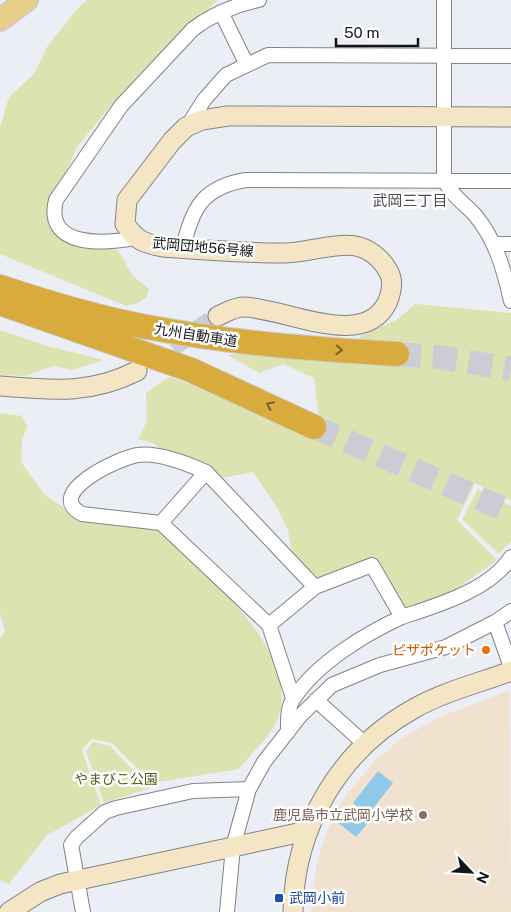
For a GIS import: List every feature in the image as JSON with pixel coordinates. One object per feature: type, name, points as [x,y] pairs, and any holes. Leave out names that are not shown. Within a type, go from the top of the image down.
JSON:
[{"type":"highway","points":[[0,272],[73,296],[200,330],[313,349]]},
{"type":"highway","name":"九州自動車道","points":[[0,287],[62,306],[146,327],[220,340],[313,349],[397,354]]},
{"type":"highway","name":"九州自動車道","points":[[0,303],[191,370],[314,426]]},
{"type":"highway","points":[[0,316],[191,370]]},
{"type":"main road","points":[[0,20],[27,0]]},
{"type":"street","points":[[135,238],[113,242],[78,238],[66,234],[55,223],[53,213],[56,200],[125,101],[193,28],[206,18],[242,3],[259,0]]},
{"type":"street","points":[[444,0],[444,180],[453,196],[475,216],[494,244],[500,257],[511,301]]},
{"type":"street","points":[[221,12],[246,63]]},
{"type":"street","points":[[186,128],[218,82],[246,63],[268,55],[511,56]]},
{"type":"street","name":"武岡団地56号線","points":[[218,316],[241,307],[342,326],[361,325],[375,318],[383,311],[391,294],[391,278],[384,265],[375,255],[359,247],[286,253],[183,248],[149,244],[135,238],[125,224],[127,200],[172,141],[186,128],[202,120],[216,117],[511,117]]},
{"type":"street","points":[[183,248],[194,211],[216,188],[228,183],[246,180],[511,181]]},
{"type":"street","points":[[494,244],[511,244]]},
{"type":"street","points":[[0,386],[78,390],[107,383],[137,371]]},
{"type":"street","points":[[293,698],[269,625],[161,523],[82,514],[74,510],[70,502],[72,492],[80,483],[120,462],[140,455],[157,457],[206,472],[316,587]]},
{"type":"street","points":[[161,523],[206,472]]},
{"type":"street","points":[[288,732],[288,713],[293,698],[339,653],[374,630],[402,617],[461,597],[505,566],[511,557]]},
{"type":"street","points":[[269,625],[316,587],[372,565],[402,617]]},
{"type":"street","points":[[227,912],[233,847],[249,789],[264,762],[316,700],[332,685],[362,672],[446,647],[495,622],[511,611]]},
{"type":"street","points":[[495,622],[511,667]]},
{"type":"street","points":[[293,912],[296,868],[307,831],[319,803],[330,786],[365,744],[390,724],[416,707],[511,671]]},
{"type":"street","points":[[316,700],[365,744]]},
{"type":"street","points":[[83,912],[71,845],[77,837],[105,812],[193,791],[249,789]]},
{"type":"street","points":[[9,912],[40,892],[60,884],[307,831]]},
{"type":"shaded area","name":"鹿児島市立武岡小学校","points":[[510,690],[511,912],[311,912],[317,861],[327,831],[343,799],[374,761],[401,739],[437,718]]},
{"type":"green space","points":[[88,0],[218,0],[146,67],[77,147],[48,215],[51,228],[61,238],[72,243],[118,250],[133,276],[149,289],[147,297],[138,303],[126,306],[0,254],[0,127],[9,97],[34,74],[48,45],[79,7]]},
{"type":"green space","points":[[416,304],[511,313],[511,501],[475,483],[457,520],[497,560],[454,591],[407,613],[374,557],[319,581],[315,580],[292,554],[288,530],[276,506],[253,472],[221,478],[163,453],[155,444],[138,439],[147,421],[146,393],[169,377],[239,401],[319,419],[314,378],[283,364],[259,373],[227,355],[361,343],[360,336],[396,320]]},
{"type":"green space","points":[[0,330],[47,346],[104,360],[71,370],[53,366],[25,376],[0,375]]},
{"type":"green space","points":[[0,413],[22,416],[27,426],[22,441],[21,462],[45,495],[88,523],[159,529],[223,590],[245,615],[263,641],[276,668],[282,695],[277,721],[239,769],[152,783],[112,743],[92,739],[82,750],[101,805],[46,836],[9,884],[0,880],[0,639],[5,631],[0,613]]},
{"type":"green space","points":[[478,489],[511,506],[511,541],[499,554],[462,519]]},
{"type":"green space","name":"やまびこ公園","points":[[93,742],[110,746],[150,788],[104,803],[86,751]]},
{"type":"water","points":[[378,771],[393,783],[368,815],[353,803]]},
{"type":"water","points":[[347,809],[367,824],[356,837],[337,822]]},
{"type":"tunnel","points":[[149,363],[218,316]]},
{"type":"tunnel","points":[[397,354],[438,357],[511,369]]},
{"type":"tunnel","points":[[314,427],[511,512]]},
{"type":"place","name":"ピザポケット","points":[[486,650]]},
{"type":"place","name":"鹿児島市立武岡小学校","points":[[423,815]]},
{"type":"place","name":"武岡小前","points":[[279,898]]},
{"type":"district","name":"武岡三丁目","points":[[410,200]]}]
